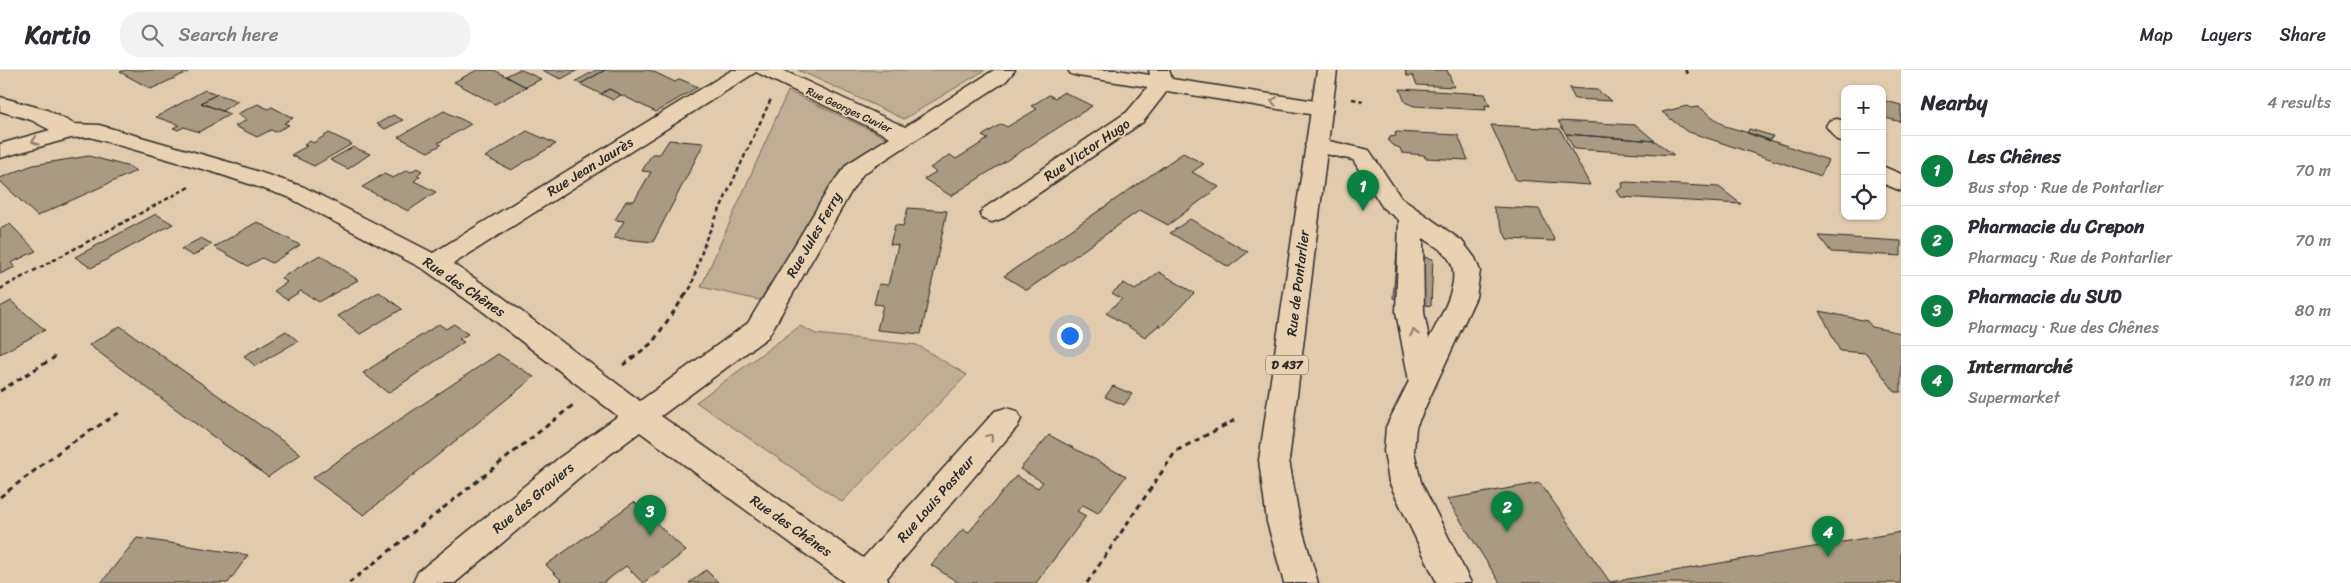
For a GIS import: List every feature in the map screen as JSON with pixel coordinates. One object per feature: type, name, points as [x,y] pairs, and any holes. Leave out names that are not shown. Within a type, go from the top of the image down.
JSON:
[{"type":"street","name":"Rue Jean Jaurès","points":[[434,264],[747,70]]},
{"type":"street","name":"Rue Georges Cuvier","points":[[765,70],[906,136]]},
{"type":"street","name":"Rue Jules Ferry","points":[[639,416],[758,330],[841,188],[855,169],[999,77],[1005,70]]},
{"type":"street","points":[[1078,70],[1161,76],[1322,109]]},
{"type":"street","name":"Rue de Pontarlier","points":[[1301,583],[1285,530],[1276,489],[1274,460],[1327,70]]},
{"type":"street","name":"Rue Victor Hugo","points":[[992,214],[1136,117],[1151,99],[1161,76]]},
{"type":"street","name":"Rue des Chênes","points":[[0,104],[39,115],[70,131],[91,130],[224,168],[296,192],[434,264],[491,303],[639,416],[868,581]]},
{"type":"street","points":[[0,152],[70,131]]},
{"type":"street","points":[[1316,145],[1362,154],[1392,203],[1453,247],[1462,258],[1467,271],[1463,297],[1401,427],[1398,451],[1405,482],[1454,583]]},
{"type":"street","points":[[1885,175],[1901,184]]},
{"type":"street","points":[[1411,216],[1410,312],[1423,381]]},
{"type":"street","name":"Rue des Graviers","points":[[430,583],[570,468],[639,416]]},
{"type":"street","name":"Rue Louis Pasteur","points":[[868,581],[1006,419]]},
{"type":"path","points":[[1686,70],[1689,76]]},
{"type":"path","points":[[0,289],[224,168]]},
{"type":"path","points":[[0,391],[55,357]]},
{"type":"path","points":[[0,497],[68,445],[122,411]]},
{"type":"path","points":[[1087,583],[1176,451],[1237,419]]},
{"type":"shaded area","points":[[798,70],[985,70],[904,119]]},
{"type":"shaded area","points":[[788,91],[889,139],[763,301],[701,287]]},
{"type":"shaded area","points":[[800,326],[816,334],[917,345],[967,375],[842,502],[696,402]]},
{"type":"building","points":[[125,70],[192,70],[151,89],[120,72]]},
{"type":"building","points":[[477,70],[494,70],[526,87],[495,104],[454,82]]},
{"type":"building","points":[[518,70],[541,79],[526,87],[506,76]]},
{"type":"building","points":[[542,70],[578,70],[561,79]]},
{"type":"building","points":[[596,70],[605,70],[580,84],[576,81]]},
{"type":"building","points":[[605,70],[650,70],[675,82],[680,79],[698,87],[656,112],[609,89],[601,94],[580,84]]},
{"type":"building","points":[[1447,70],[1454,87],[1417,85],[1413,76],[1407,76],[1405,71]]},
{"type":"building","points":[[1569,88],[1597,90],[1612,101],[1575,99]]},
{"type":"building","points":[[609,89],[621,95],[613,100],[601,94]]},
{"type":"building","points":[[1400,89],[1485,94],[1490,106],[1485,105],[1486,110],[1414,106],[1405,102]]},
{"type":"building","points":[[205,90],[217,94],[201,103],[230,114],[199,132],[184,127],[178,130],[173,128],[179,125],[156,117]]},
{"type":"building","points":[[1064,92],[1092,106],[951,196],[924,179],[936,172],[930,168],[950,155],[956,159],[988,139],[982,136],[1001,124],[1007,127],[1037,109],[1031,106],[1049,95],[1055,98]]},
{"type":"building","points":[[217,94],[238,101],[222,111],[201,103]]},
{"type":"building","points":[[1886,101],[1901,105],[1901,122],[1886,118]]},
{"type":"building","points":[[258,104],[268,109],[272,107],[293,118],[284,123],[289,125],[275,132],[271,130],[257,137],[235,126],[247,120],[237,114]]},
{"type":"building","points":[[1687,106],[1690,108],[1699,107],[1725,126],[1828,160],[1821,176],[1686,131],[1662,112]]},
{"type":"building","points":[[444,111],[471,124],[438,143],[441,145],[428,152],[398,137]]},
{"type":"building","points":[[393,115],[403,120],[385,129],[377,124]]},
{"type":"building","points":[[1558,121],[1636,125],[1655,141],[1566,134]]},
{"type":"building","points":[[1491,125],[1560,129],[1590,185],[1516,180]]},
{"type":"building","points":[[1749,129],[1773,136],[1770,141],[1747,133]]},
{"type":"building","points":[[527,131],[556,144],[511,170],[485,157]]},
{"type":"building","points":[[1395,132],[1458,135],[1468,160],[1425,158],[1424,155],[1402,153],[1400,148],[1388,141],[1390,137],[1396,136]]},
{"type":"building","points":[[329,133],[352,144],[314,166],[291,155],[307,146],[304,145],[310,141],[313,143]]},
{"type":"building","points":[[1566,134],[1655,141],[1674,155],[1574,149]]},
{"type":"building","points":[[669,140],[704,143],[653,242],[614,238],[624,221],[615,220],[626,201],[634,201],[651,172],[642,171],[652,154],[660,154]]},
{"type":"building","points":[[353,147],[370,154],[348,169],[330,160]]},
{"type":"building","points":[[1183,153],[1204,164],[1192,172],[1219,187],[1168,225],[1140,210],[1027,290],[1004,276]]},
{"type":"building","points":[[89,156],[130,167],[136,171],[37,216],[0,181],[0,178],[33,165]]},
{"type":"building","points":[[417,168],[422,171],[417,175],[420,176],[414,181],[436,192],[408,211],[362,187],[384,174],[393,178],[407,170],[411,172]]},
{"type":"building","points":[[1622,183],[1719,187],[1741,204],[1621,197],[1617,191],[1623,187]]},
{"type":"building","points":[[1493,207],[1539,209],[1555,241],[1507,239]]},
{"type":"building","points":[[908,208],[947,211],[921,334],[877,330],[883,305],[874,304],[879,284],[888,285],[898,245],[890,244],[895,225],[903,226]]},
{"type":"building","points":[[156,214],[173,224],[91,268],[75,257]]},
{"type":"building","points":[[1190,219],[1248,252],[1229,267],[1170,233]]},
{"type":"building","points":[[257,222],[300,245],[272,263],[262,258],[248,266],[214,247]]},
{"type":"building","points":[[10,224],[36,251],[11,263],[15,267],[0,274],[0,229]]},
{"type":"building","points":[[1819,236],[1901,241],[1901,256],[1831,252]]},
{"type":"building","points":[[201,238],[212,244],[193,256],[181,249]]},
{"type":"building","points":[[1397,251],[1433,259],[1431,306],[1393,298]]},
{"type":"building","points":[[320,255],[358,280],[319,302],[301,291],[287,300],[274,291],[287,282],[281,278]]},
{"type":"building","points":[[1159,272],[1194,293],[1161,327],[1159,325],[1145,337],[1106,313],[1122,299],[1112,293],[1124,283],[1135,290]]},
{"type":"building","points":[[379,292],[402,309],[360,334],[338,316]]},
{"type":"building","points":[[11,301],[45,330],[0,354],[0,307]]},
{"type":"building","points":[[1820,311],[1867,321],[1872,327],[1901,333],[1901,392],[1895,392],[1866,353],[1840,351]]},
{"type":"building","points":[[439,324],[446,329],[454,324],[468,334],[459,339],[464,342],[388,393],[363,373]]},
{"type":"building","points":[[120,326],[301,454],[268,477],[89,345]]},
{"type":"building","points":[[286,331],[298,341],[255,366],[244,356]]},
{"type":"building","points":[[498,354],[534,377],[364,515],[312,478]]},
{"type":"building","points":[[1113,386],[1132,394],[1124,405],[1105,397]]},
{"type":"building","points":[[1049,435],[1126,476],[1098,513],[1083,505],[1077,511],[1086,516],[1036,583],[959,583],[931,565],[963,529],[968,533],[1016,476],[1038,488],[1043,482],[1020,469]]},
{"type":"building","points":[[1540,483],[1610,582],[1901,532],[1901,583],[1500,583],[1447,499]]},
{"type":"building","points":[[634,502],[686,551],[643,583],[626,566],[603,583],[564,583],[546,565]]},
{"type":"building","points":[[137,538],[248,555],[228,583],[101,583]]},
{"type":"building","points":[[706,570],[719,583],[689,583]]},
{"type":"place","name":"Les Chênes","points":[[1363,211]]},
{"type":"place","name":"Pharmacie du Crepon","points":[[1507,532]]},
{"type":"place","name":"Pharmacie du SUD","points":[[650,536]]},
{"type":"place","name":"Intermarché","points":[[1828,557]]}]
